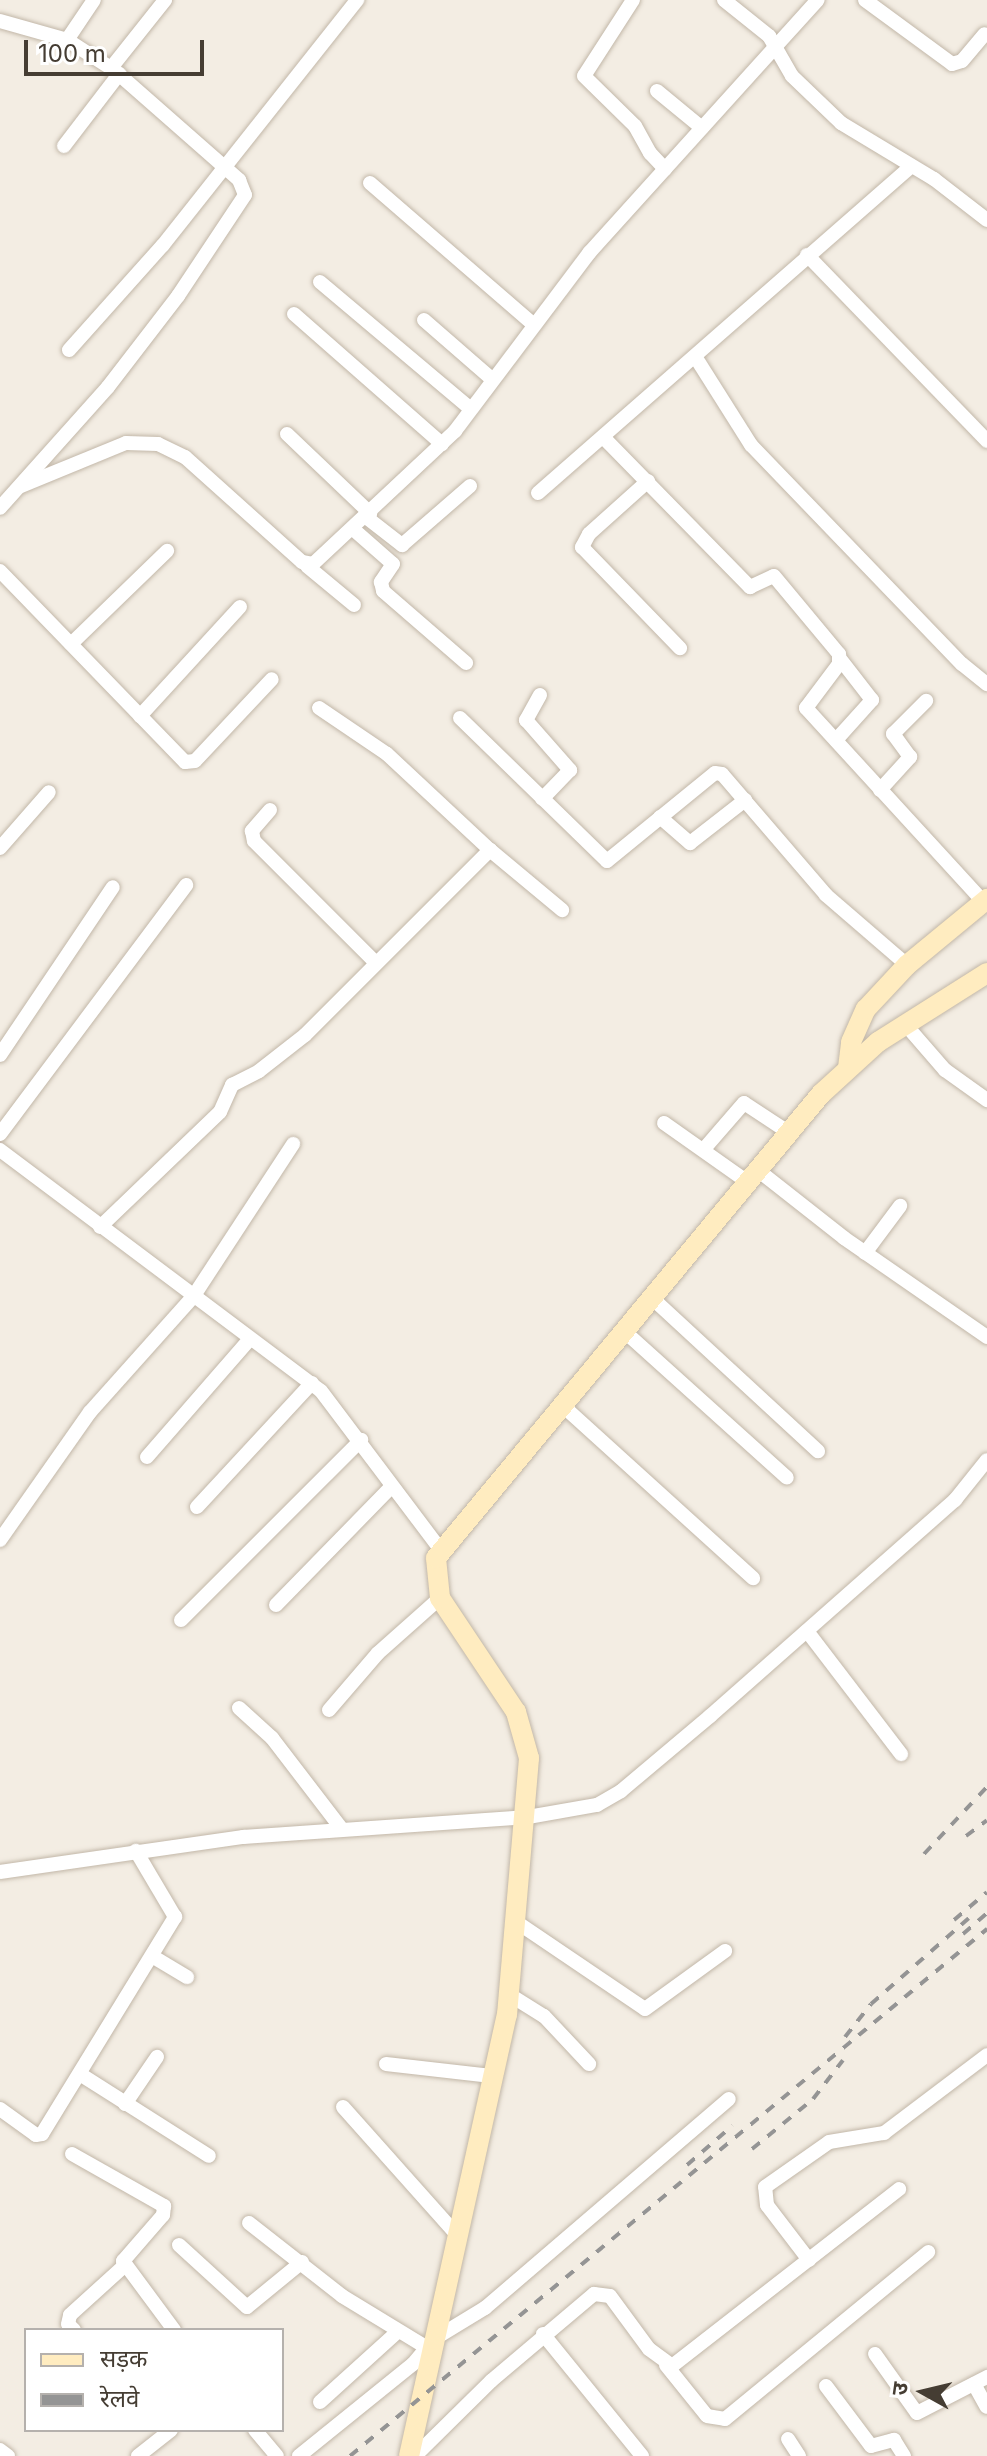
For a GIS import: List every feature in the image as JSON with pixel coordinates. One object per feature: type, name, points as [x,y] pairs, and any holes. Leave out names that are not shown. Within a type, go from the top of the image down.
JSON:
[{"type":"street","points":[[67,40],[94,0]]},
{"type":"street","points":[[64,146],[165,0]]},
{"type":"street","points":[[69,350],[226,168],[357,0]]},
{"type":"street","points":[[633,0],[584,76],[640,131],[650,153],[665,169]]},
{"type":"street","points":[[724,0],[759,25],[777,48],[792,76],[841,123],[911,166],[987,220]]},
{"type":"street","points":[[307,566],[353,529],[442,444],[534,325],[665,169],[818,0]]},
{"type":"street","points":[[865,0],[952,64],[962,61],[985,34]]},
{"type":"street","points":[[0,21],[67,40],[115,71],[245,188],[243,202],[108,387],[0,508]]},
{"type":"street","points":[[657,91],[702,128]]},
{"type":"street","points":[[538,493],[696,358],[807,255],[911,166]]},
{"type":"street","points":[[370,183],[534,325]]},
{"type":"street","points":[[807,255],[987,441]]},
{"type":"street","points":[[320,282],[471,409]]},
{"type":"street","points":[[294,314],[442,444]]},
{"type":"street","points":[[424,320],[493,380]]},
{"type":"street","points":[[696,358],[751,445],[962,664],[987,684]]},
{"type":"street","points":[[287,434],[402,545],[470,486]]},
{"type":"street","points":[[604,438],[750,587],[774,576],[872,700],[836,740]]},
{"type":"street","points":[[21,486],[126,443],[158,444],[194,464],[354,605]]},
{"type":"street","points":[[648,481],[589,534],[582,547],[680,648]]},
{"type":"street","points":[[353,529],[393,564],[381,582],[383,591],[466,663]]},
{"type":"street","points":[[71,644],[167,551]]},
{"type":"street","points":[[0,571],[181,760],[195,761],[272,679]]},
{"type":"street","points":[[140,716],[240,607]]},
{"type":"street","points":[[841,660],[806,704],[880,790],[985,900],[907,965],[861,1018],[848,1068]]},
{"type":"street","points":[[540,695],[526,720],[570,770],[542,799]]},
{"type":"street","points":[[880,790],[910,757],[893,734],[926,701]]},
{"type":"street","points":[[319,708],[387,754],[490,850],[562,910]]},
{"type":"street","points":[[460,718],[607,861],[715,773],[726,777],[826,895],[907,965]]},
{"type":"street","points":[[0,848],[49,792]]},
{"type":"street","points":[[660,817],[690,843],[745,800]]},
{"type":"street","points":[[270,810],[252,831],[254,841],[375,962]]},
{"type":"street","points":[[100,1227],[220,1112],[232,1085],[259,1071],[305,1035],[490,850]]},
{"type":"street","points":[[0,1134],[186,885]]},
{"type":"street","points":[[0,1055],[113,887]]},
{"type":"street","points":[[419,2454],[430,2343],[510,1995],[528,1817],[525,1734],[440,1598],[434,1575],[440,1549],[754,1177],[788,1132],[848,1068],[905,1024],[987,973]]},
{"type":"street","points":[[905,1024],[945,1070],[987,1100]]},
{"type":"street","points":[[704,1149],[744,1103],[788,1132]]},
{"type":"street","points":[[664,1123],[754,1177],[987,1337]]},
{"type":"street","points":[[0,1540],[90,1412],[193,1297],[293,1144]]},
{"type":"street","points":[[0,1150],[312,1383],[361,1440],[440,1549]]},
{"type":"street","points":[[865,1253],[900,1206]]},
{"type":"street","points":[[652,1298],[818,1451]]},
{"type":"street","points":[[624,1331],[787,1478]]},
{"type":"street","points":[[147,1457],[250,1339]]},
{"type":"street","points":[[197,1507],[312,1383]]},
{"type":"street","points":[[562,1405],[753,1578]]},
{"type":"street","points":[[181,1620],[361,1440]]},
{"type":"street","points":[[0,1872],[136,1851],[341,1828],[528,1817],[609,1800],[955,1500],[987,1460]]},
{"type":"street","points":[[276,1605],[392,1486]]},
{"type":"street","points":[[329,1710],[378,1653],[440,1598]]},
{"type":"street","points":[[807,1631],[901,1754]]},
{"type":"street","points":[[239,1708],[272,1738],[341,1828]]},
{"type":"street","points":[[0,2109],[36,2135],[42,2134],[83,2076],[175,1917],[136,1851]]},
{"type":"street","points":[[518,1923],[645,2009],[725,1951]]},
{"type":"street","points":[[152,1956],[187,1977]]},
{"type":"street","points":[[510,1995],[544,2016],[589,2064]]},
{"type":"street","points":[[809,2260],[767,2205],[765,2187],[829,2142],[884,2133],[987,2055]]},
{"type":"street","points":[[125,2104],[157,2057]]},
{"type":"street","points":[[386,2064],[491,2076]]},
{"type":"street","points":[[83,2076],[209,2156]]},
{"type":"street","points":[[299,2456],[430,2343],[485,2308],[729,2099]]},
{"type":"street","points":[[343,2107],[456,2234]]},
{"type":"street","points":[[72,2154],[164,2206],[163,2215],[127,2255],[124,2266],[70,2315],[68,2324],[72,2328]]},
{"type":"street","points":[[666,2365],[677,2363],[899,2189]]},
{"type":"street","points":[[249,2223],[396,2333],[430,2343]]},
{"type":"street","points":[[179,2245],[247,2307],[302,2262]]},
{"type":"street","points":[[419,2454],[543,2334],[594,2294],[606,2292],[707,2416],[725,2419],[928,2252]]},
{"type":"street","points":[[124,2266],[172,2328]]},
{"type":"street","points":[[320,2402],[396,2333]]},
{"type":"street","points":[[543,2334],[642,2456]]},
{"type":"street","points":[[875,2354],[917,2413],[981,2381],[987,2407]]},
{"type":"street","points":[[826,2386],[871,2446],[894,2440],[904,2456]]},
{"type":"street","points":[[138,2456],[168,2432]]},
{"type":"street","points":[[256,2432],[270,2454]]},
{"type":"street","points":[[788,2439],[796,2455]]},
{"type":"street","points":[[0,2450],[8,2456]]},
{"type":"railway","points":[[924,1854],[987,1787]]},
{"type":"railway","points":[[966,1836],[987,1820]]},
{"type":"railway","points":[[954,1920],[987,1892]]},
{"type":"railway","points":[[963,1934],[987,1913]]},
{"type":"railway","points":[[845,2037],[871,2004],[969,1918]]},
{"type":"railway","points":[[350,2456],[987,1929]]},
{"type":"railway","points":[[752,2149],[813,2099],[843,2060]]},
{"type":"railway","points":[[687,2165],[732,2126]]}]
